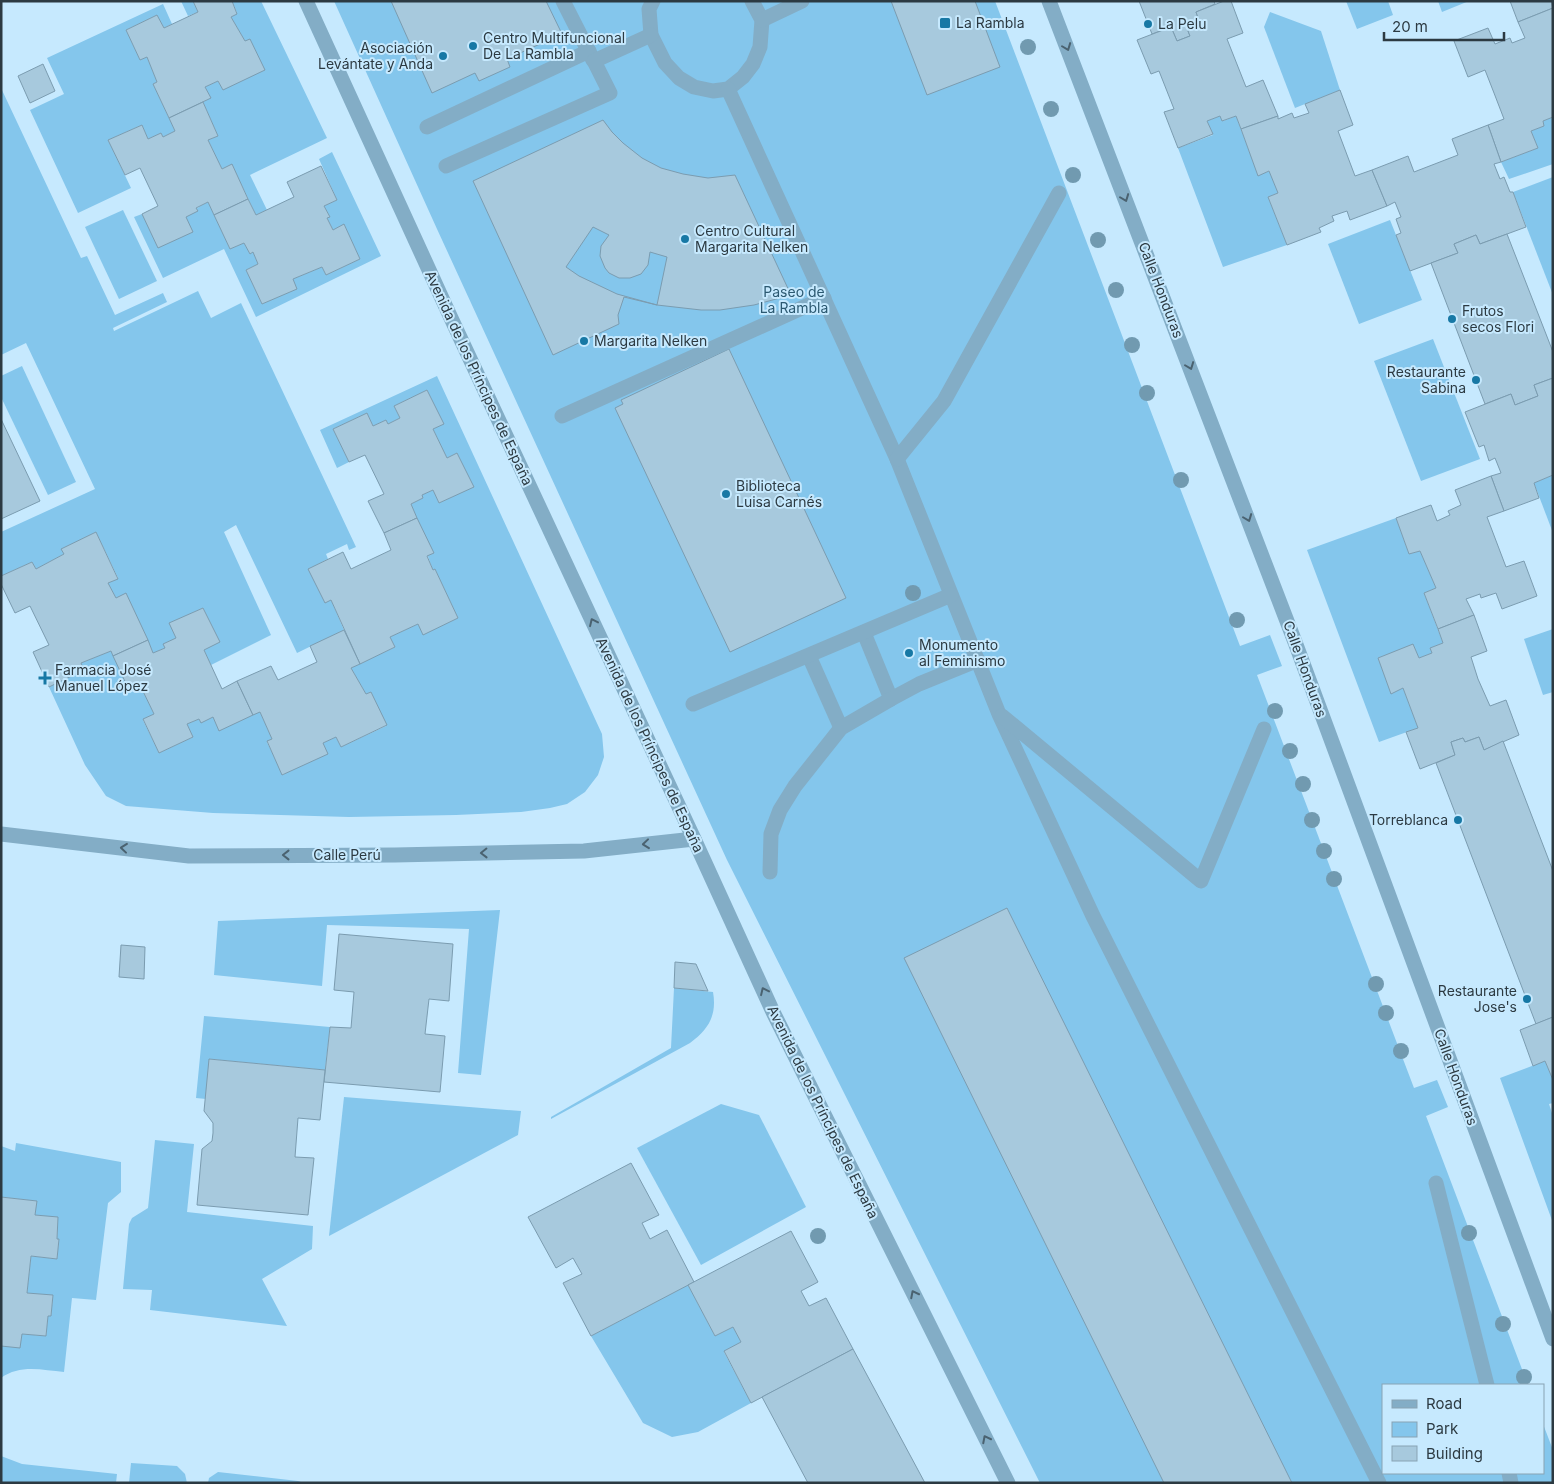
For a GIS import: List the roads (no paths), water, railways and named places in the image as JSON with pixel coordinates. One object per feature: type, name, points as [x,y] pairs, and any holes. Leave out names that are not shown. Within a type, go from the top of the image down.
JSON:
[{"type":"street","name":"Avenida de los Príncipes de España","points":[[306,1],[455,327],[783,1032],[1008,1483]]},
{"type":"street","points":[[446,166],[610,93],[563,1]]},
{"type":"street","points":[[653,1],[649,9],[651,35],[665,63],[680,78],[694,88],[713,91],[728,89],[743,77],[753,64],[760,47],[762,20],[752,1]]},
{"type":"street","points":[[762,20],[802,1]]},
{"type":"street","name":"Calle Honduras","points":[[1049,1],[1295,642],[1553,1339]]},
{"type":"street","points":[[427,127],[591,56],[651,35]]},
{"type":"street","points":[[728,89],[897,459],[999,714],[1093,916],[1379,1483]]},
{"type":"street","points":[[897,459],[944,401],[1058,193]]},
{"type":"street","points":[[562,416],[824,298]]},
{"type":"street","points":[[693,704],[951,595]]},
{"type":"street","points":[[864,632],[891,699]]},
{"type":"street","points":[[809,656],[841,728]]},
{"type":"street","points":[[770,872],[771,834],[780,810],[795,786],[841,728],[919,684],[978,660]]},
{"type":"street","points":[[999,714],[1201,881],[1264,729]]},
{"type":"street","name":"Calle Perú","points":[[1,834],[189,856],[395,855],[584,851],[694,839]]},
{"type":"street","points":[[1436,1183],[1487,1384]]},
{"type":"place","name":"La Rambla","points":[[945,23]]},
{"type":"place","name":"La Pelu","points":[[1148,24]]},
{"type":"place","name":"Centro Multifuncional De La Rambla","points":[[473,46]]},
{"type":"place","name":"Asociación Levántate y Anda","points":[[443,56]]},
{"type":"place","name":"Centro Cultural Margarita Nelken","points":[[685,239]]},
{"type":"place","name":"Frutos secos Flori","points":[[1452,319]]},
{"type":"place","name":"Margarita Nelken","points":[[584,341]]},
{"type":"place","name":"Restaurante Sabina","points":[[1476,380]]},
{"type":"place","name":"Biblioteca Luisa Carnés","points":[[726,494]]},
{"type":"place","name":"Monumento al Feminismo","points":[[909,653]]},
{"type":"place","name":"Farmacia José Manuel López","points":[[45,678]]},
{"type":"place","name":"Torreblanca","points":[[1458,820]]},
{"type":"place","name":"Restaurante Jose's","points":[[1527,999]]},
{"type":"park label","name":"Paseo de La Rambla","points":[[794,300]]}]
